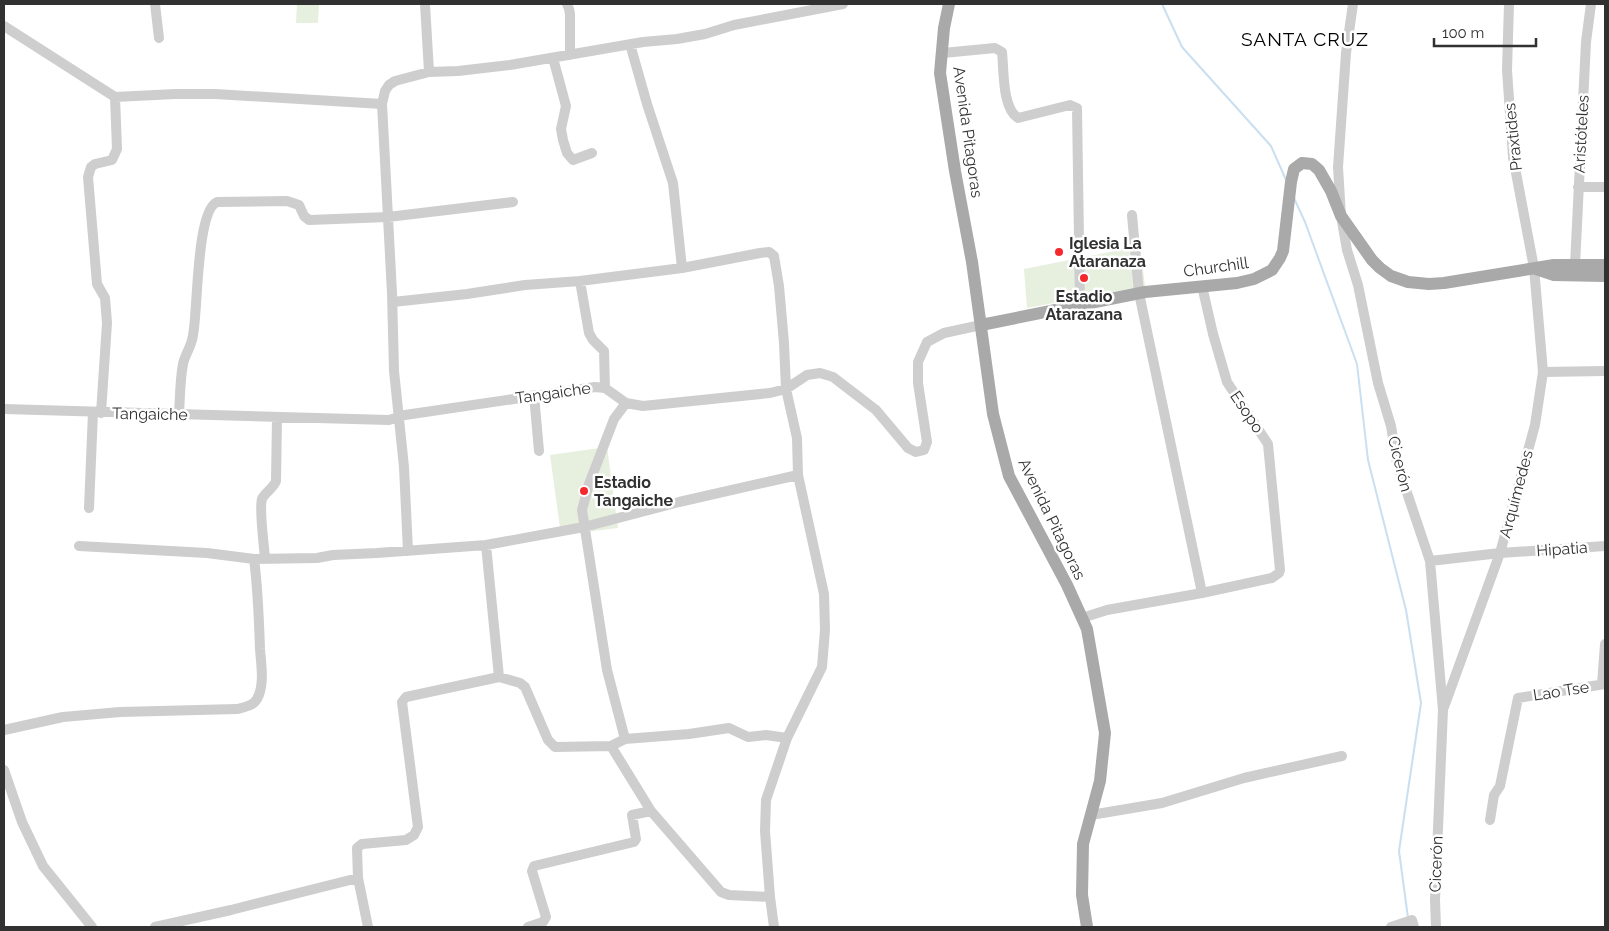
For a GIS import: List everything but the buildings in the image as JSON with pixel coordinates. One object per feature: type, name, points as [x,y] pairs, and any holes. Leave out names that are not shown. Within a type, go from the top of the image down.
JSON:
[{"type":"main road","name":"Avenida Pitagoras","points":[[949,4],[944,28],[940,73],[981,325],[993,414],[1009,476],[1067,585],[1087,629],[1105,733],[1100,781],[1083,844],[1082,895],[1087,927]]},
{"type":"main road","name":"Churchill","points":[[981,325],[1139,293],[1237,282],[1265,274],[1277,264],[1282,251],[1291,182],[1294,169],[1298,165],[1312,164],[1319,170],[1331,191],[1341,216]]},
{"type":"main road","points":[[1341,216],[1372,260],[1391,276],[1408,282],[1444,283],[1554,265],[1605,265]]},
{"type":"main road","points":[[1534,268],[1554,275],[1605,276]]},
{"type":"street","points":[[155,4],[159,38]]},
{"type":"street","points":[[425,4],[430,72]]},
{"type":"street","points":[[567,4],[570,9],[570,55]]},
{"type":"street","points":[[408,551],[404,467],[394,371],[393,302],[382,104],[385,91],[389,85],[395,81],[430,72],[466,70],[553,58],[630,44],[705,34],[734,25],[843,4]]},
{"type":"street","name":"Cicerón","points":[[1353,4],[1346,53],[1338,167],[1341,216],[1358,285],[1378,383],[1391,426],[1397,463],[1430,561],[1443,710],[1435,900],[1436,927]]},
{"type":"street","name":"Praxtides","points":[[1509,4],[1507,70],[1512,157],[1534,268]]},
{"type":"street","name":"Aristóteles","points":[[1575,265],[1586,42],[1591,4]]},
{"type":"street","points":[[4,26],[115,98],[215,94],[382,104]]},
{"type":"street","points":[[630,44],[673,184],[682,268]]},
{"type":"street","points":[[943,52],[995,48],[1000,50],[1002,52],[1007,102],[1013,115],[1018,118],[1070,105],[1077,108],[1080,305]]},
{"type":"street","points":[[553,58],[566,106],[561,129],[567,153],[573,160],[592,153]]},
{"type":"street","points":[[88,508],[97,412],[106,360],[106,307],[97,284],[88,177],[91,167],[95,164],[112,160],[115,155],[117,149],[115,98]]},
{"type":"street","points":[[1578,186],[1605,187]]},
{"type":"street","points":[[180,414],[182,366],[193,337],[196,314],[198,260],[208,212],[213,204],[217,202],[287,201],[299,205],[304,216],[309,220],[388,217],[513,202]]},
{"type":"street","points":[[1082,618],[1107,610],[1202,593],[1139,293],[1132,215]]},
{"type":"street","points":[[393,302],[682,268],[760,253],[769,252],[774,256],[779,286],[786,389],[797,438],[798,475],[824,594],[825,630],[822,667],[787,738],[766,800],[765,831],[774,927]]},
{"type":"street","name":"Arquímedes","points":[[1443,710],[1500,553],[1535,425],[1543,372],[1534,268]]},
{"type":"street","points":[[580,281],[589,333],[604,351],[605,388]]},
{"type":"street","name":"Esopo","points":[[1202,286],[1227,382],[1268,444],[1280,570],[1277,576],[1272,578],[1202,593]]},
{"type":"street","points":[[625,739],[607,670],[582,510],[589,484],[614,419],[626,403],[643,406],[770,393],[786,389],[807,375],[820,373],[834,377],[876,410],[908,448],[916,452],[924,450],[927,442],[918,383],[918,362],[927,342],[944,333],[981,325]]},
{"type":"street","points":[[1543,372],[1605,371]]},
{"type":"street","name":"Tangaiche","points":[[4,409],[389,420],[595,387],[605,388],[626,403]]},
{"type":"street","points":[[534,396],[539,451]]},
{"type":"street","points":[[265,558],[261,504],[265,494],[276,481],[277,417]]},
{"type":"street","points":[[79,546],[207,553],[254,559],[317,558],[333,555],[486,545],[584,527],[679,502],[798,475]]},
{"type":"street","points":[[486,545],[499,677]]},
{"type":"street","name":"Hipatia","points":[[1430,561],[1500,553],[1605,546]]},
{"type":"street","points":[[4,730],[63,717],[120,712],[237,709],[250,706],[256,701],[260,692],[261,675],[259,604],[254,559]]},
{"type":"street","points":[[1604,684],[1605,644]]},
{"type":"street","points":[[368,927],[358,878],[356,850],[360,844],[406,840],[414,835],[418,827],[402,706],[406,698],[499,677],[520,683],[525,687],[548,740],[555,747],[611,746],[625,739],[689,734],[729,728],[748,736],[787,738]]},
{"type":"street","name":"Lao Tse","points":[[1490,820],[1494,795],[1500,786],[1518,698],[1604,684]]},
{"type":"street","points":[[611,746],[651,811],[721,892],[729,895],[770,898]]},
{"type":"street","points":[[1091,815],[1162,803],[1244,778],[1342,756]]},
{"type":"street","points":[[4,770],[22,822],[43,866],[92,927]]},
{"type":"street","points":[[528,927],[543,922],[546,917],[532,871],[534,866],[634,842],[636,837],[632,815],[651,811]]},
{"type":"street","points":[[155,927],[358,878]]},
{"type":"street","points":[[1396,926],[1413,924]]},
{"type":"green space","points":[[297,4],[319,4],[318,23],[296,23]]},
{"type":"green space","points":[[1140,246],[1145,286],[1027,308],[1024,269]]},
{"type":"green space","points":[[607,447],[618,528],[561,535],[550,455]]},
{"type":"waterway","points":[[1162,4],[1182,47],[1271,146],[1286,180]]},
{"type":"waterway","points":[[1294,198],[1305,222],[1357,364],[1368,460],[1406,610],[1421,703],[1399,851],[1408,918]]},
{"type":"place","name":"Iglesia La Ataranaza","points":[[1059,252]]},
{"type":"place","name":"Estadio Atarazana","points":[[1084,278]]},
{"type":"place","name":"Estadio Tangaiche","points":[[584,491]]},
{"type":"district","name":"SANTA CRUZ","points":[[1305,39]]}]
